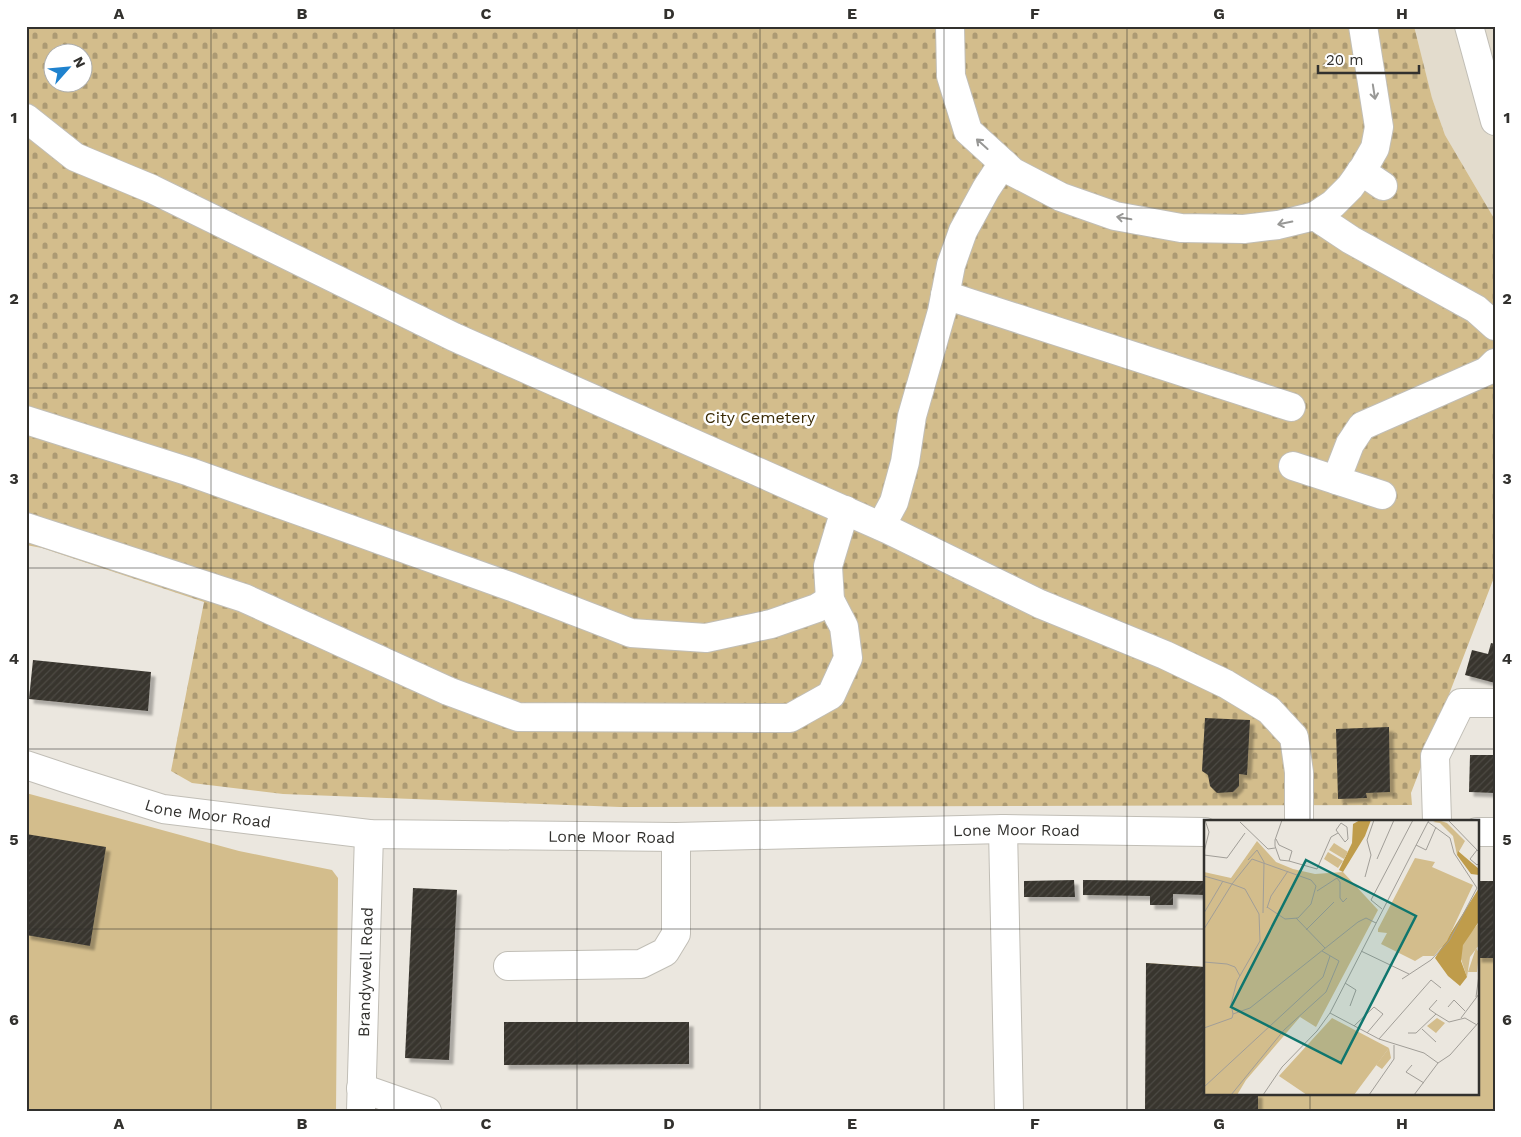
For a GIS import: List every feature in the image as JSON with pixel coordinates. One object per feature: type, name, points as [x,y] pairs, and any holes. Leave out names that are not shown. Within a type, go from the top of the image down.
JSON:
[{"type":"main road","points":[[950,26],[951,76],[968,131],[1013,172],[1070,200],[1115,216],[1181,228],[1244,229],[1278,225],[1315,216],[1350,187],[1372,179],[1378,127],[1363,26]]},
{"type":"main road","points":[[1469,26],[1495,121]]},
{"type":"main road","points":[[26,118],[74,157],[152,188],[454,336],[881,526],[1040,604],[1165,655],[1226,684],[1269,710],[1294,737],[1299,772],[1299,820]]},
{"type":"main road","points":[[881,526],[894,502],[905,462],[912,416],[952,265],[963,231],[1003,163]]},
{"type":"main road","points":[[1315,216],[1351,240],[1476,309],[1495,326]]},
{"type":"main road","points":[[945,295],[1291,407]]},
{"type":"main road","points":[[1336,480],[1350,444],[1362,426],[1487,371],[1495,363]]},
{"type":"main road","points":[[26,420],[190,472],[512,587],[631,633],[706,638],[771,624],[817,608],[830,600]]},
{"type":"main road","points":[[1293,466],[1382,495]]},
{"type":"main road","points":[[26,527],[244,598],[448,691],[518,717],[790,718],[831,695],[848,658],[844,627],[830,600],[828,566],[845,510]]},
{"type":"main road","points":[[1437,820],[1435,756],[1461,703],[1495,703]]},
{"type":"main road","name":"Lone Moor Road","points":[[26,764],[68,780],[163,809],[369,834],[676,837],[1003,828],[1204,832]]},
{"type":"main road","points":[[1003,828],[1009,1111]]},
{"type":"main road","points":[[1478,832],[1495,832]]},
{"type":"main road","name":"Brandywell Road","points":[[361,1100],[369,834]]},
{"type":"main road","points":[[508,966],[640,964],[665,952],[676,934],[676,837]]},
{"type":"main road","points":[[361,1100],[427,1111]]},
{"type":"shaded area","points":[[1414,26],[1495,26],[1495,220],[1445,135],[1432,98]]},
{"type":"green space","name":"City Cemetery","points":[[26,26],[1414,26],[1432,98],[1445,135],[1495,220],[1495,575],[1411,793],[1412,805],[620,807],[283,794],[192,783],[171,771],[204,602],[42,548],[26,545]]},
{"type":"green space","points":[[26,793],[239,851],[332,870],[338,878],[336,1111],[26,1111]]},
{"type":"green space","points":[[1478,881],[1495,881],[1495,1111],[1146,1111],[1146,963],[1204,967],[1204,1094],[1478,1094]]},
{"type":"building","points":[[1491,643],[1495,644],[1495,683],[1465,675],[1472,650],[1488,654]]},
{"type":"building","points":[[33,660],[151,672],[148,711],[29,699]]},
{"type":"building","points":[[1205,718],[1250,720],[1247,775],[1239,774],[1239,786],[1233,792],[1217,793],[1210,786],[1208,775],[1202,771]]},
{"type":"building","points":[[1389,727],[1390,792],[1366,793],[1367,798],[1338,799],[1336,729]]},
{"type":"building","points":[[1470,755],[1495,755],[1495,793],[1469,792]]},
{"type":"building","points":[[26,834],[106,847],[90,946],[26,935]]},
{"type":"building","points":[[1074,880],[1075,897],[1024,897],[1024,881]]},
{"type":"building","points":[[1083,880],[1204,881],[1204,895],[1173,894],[1173,905],[1150,905],[1150,896],[1083,895]]},
{"type":"building","points":[[1478,881],[1495,881],[1495,958],[1478,958]]},
{"type":"building","points":[[413,888],[457,890],[449,1060],[405,1058]]},
{"type":"building","points":[[1146,963],[1204,967],[1204,1094],[1258,1094],[1258,1111],[1145,1111]]},
{"type":"building","points":[[504,1022],[689,1022],[689,1064],[504,1065]]}]
